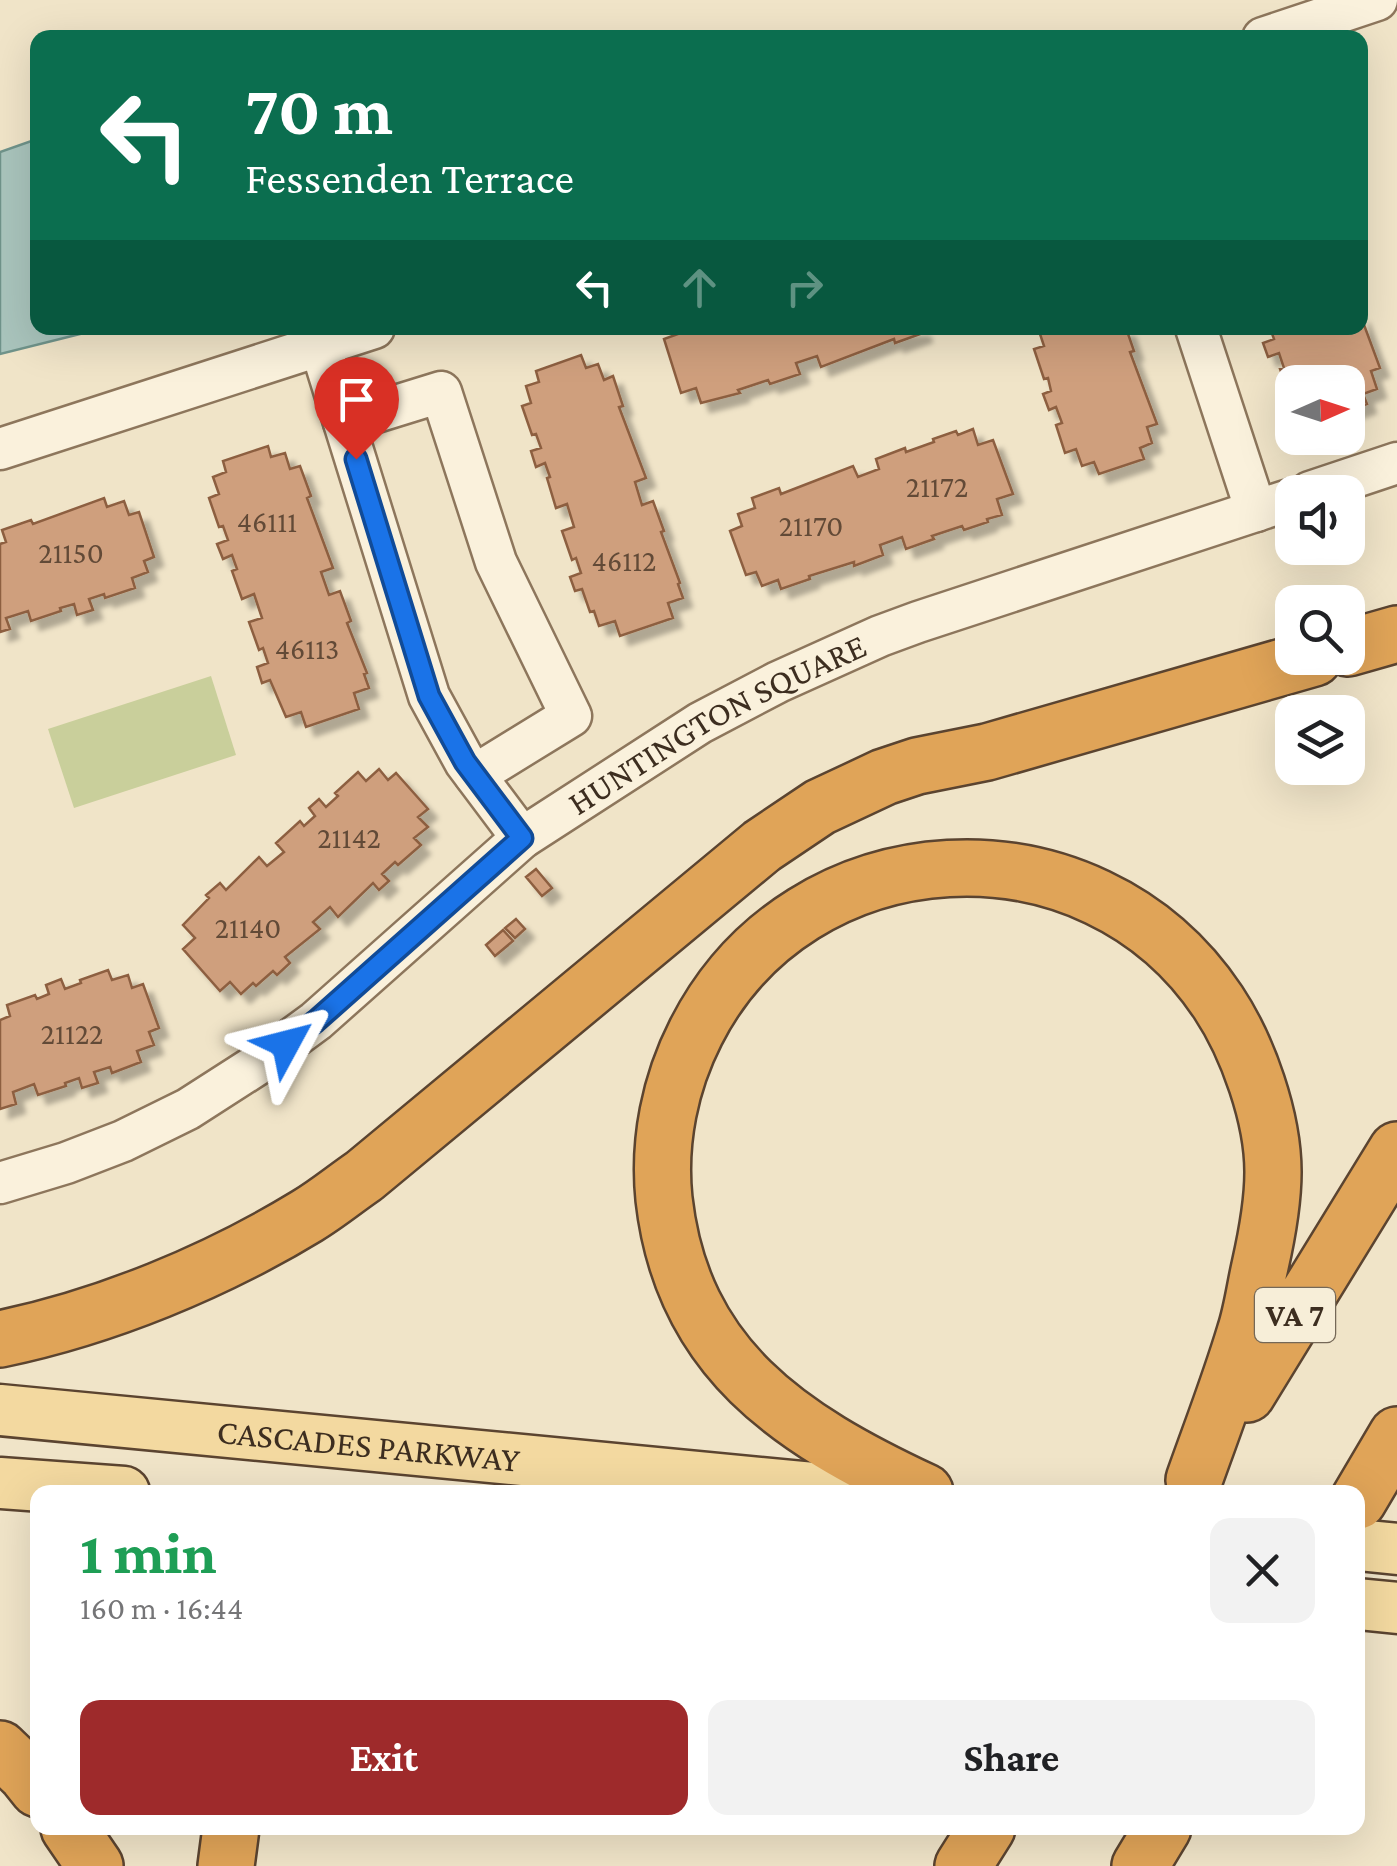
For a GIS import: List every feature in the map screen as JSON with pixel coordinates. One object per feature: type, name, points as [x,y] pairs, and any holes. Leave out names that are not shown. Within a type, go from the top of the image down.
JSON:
[{"type":"highway","points":[[1365,643],[1397,634]]},
{"type":"highway","points":[[0,1339],[127,1303],[242,1252],[309,1215],[364,1176],[762,846],[820,807],[917,766],[986,752],[1275,669]]},
{"type":"highway","points":[[910,1485],[821,1437],[768,1400],[720,1348],[686,1287],[666,1220],[662,1184],[668,1114],[676,1080],[704,1016],[736,973],[773,936],[801,915],[864,884],[933,868],[968,866],[1038,875],[1104,900],[1134,918],[1188,963],[1220,1004],[1245,1051],[1261,1101],[1273,1169],[1270,1223],[1246,1330],[1191,1485]]},
{"type":"highway","name":"VA 7","points":[[1192,1485],[1397,1150]]},
{"type":"highway","points":[[1365,1489],[1397,1435]]},
{"type":"highway","points":[[0,1749],[30,1779]]},
{"type":"highway","points":[[74,1835],[95,1866]]},
{"type":"highway","points":[[226,1866],[230,1835]]},
{"type":"highway","points":[[963,1866],[983,1835]]},
{"type":"highway","points":[[1140,1866],[1159,1835]]},
{"type":"highway","points":[[1172,1866],[1183,1835]]},
{"type":"main road","name":"CASCADES PARKWAY","points":[[0,1410],[782,1485]]},
{"type":"main road","points":[[0,1483],[30,1485]]},
{"type":"main road","points":[[1365,1546],[1397,1549]]},
{"type":"street","points":[[1286,30],[1377,0]]},
{"type":"street","points":[[0,449],[352,335]]},
{"type":"street","points":[[1199,335],[1274,505]]},
{"type":"street","points":[[320,345],[429,696],[465,762],[522,838]]},
{"type":"street","points":[[344,422],[441,392],[496,562],[571,716],[475,776]]},
{"type":"street","points":[[1361,475],[1397,463]]},
{"type":"street","name":"HUNTINGTON SQUARE","points":[[0,1182],[66,1164],[122,1141],[188,1109],[255,1066],[316,1021],[522,838],[700,723],[812,666],[918,622],[1274,505]]},
{"type":"green space","points":[[211,676],[236,755],[74,808],[48,729]]},
{"type":"water","points":[[30,141],[30,335],[76,335],[0,354],[0,152]]},
{"type":"building","points":[[675,335],[917,335],[895,343],[894,339],[821,367],[817,356],[796,363],[800,374],[770,384],[768,380],[738,390],[740,393],[701,403],[696,388],[681,393],[664,339]]},
{"type":"building","points":[[1040,335],[1128,335],[1134,351],[1130,352],[1157,424],[1147,427],[1152,443],[1140,448],[1144,459],[1099,474],[1094,462],[1082,466],[1076,449],[1065,453],[1056,425],[1062,423],[1056,407],[1049,410],[1043,394],[1051,391],[1048,378],[1044,379],[1034,349],[1044,346]]},
{"type":"building","points":[[1273,335],[1368,335],[1380,368],[1371,371],[1377,389],[1365,393],[1365,365],[1283,365],[1279,353],[1268,357],[1263,343],[1274,339]]},
{"type":"building","points":[[581,355],[586,368],[598,364],[604,380],[613,376],[623,406],[619,407],[646,478],[635,482],[642,505],[653,501],[683,598],[668,603],[673,618],[620,636],[615,621],[599,626],[582,589],[575,591],[570,577],[581,573],[562,531],[574,527],[567,504],[556,508],[545,463],[536,467],[531,451],[541,448],[522,406],[531,403],[526,386],[539,382],[536,371]]},
{"type":"building","points":[[973,429],[978,445],[993,440],[1013,494],[997,499],[1002,515],[964,530],[962,526],[932,536],[934,539],[906,549],[902,537],[880,545],[883,555],[809,576],[810,579],[781,589],[778,580],[762,586],[756,572],[746,575],[730,531],[742,526],[738,514],[755,508],[752,498],[779,488],[781,494],[853,466],[858,477],[879,469],[876,459],[905,448],[906,452],[956,431],[958,435]]},
{"type":"building","points":[[268,446],[271,457],[285,453],[290,469],[300,466],[311,496],[307,498],[333,568],[321,572],[329,595],[340,591],[351,621],[347,623],[367,673],[364,674],[369,688],[354,693],[359,709],[306,727],[301,712],[286,717],[270,680],[262,683],[257,667],[268,663],[249,622],[262,618],[254,594],[242,599],[232,571],[237,569],[232,555],[223,559],[217,544],[228,540],[209,498],[219,494],[213,477],[226,472],[223,461]]},
{"type":"building","points":[[104,498],[107,507],[124,501],[129,515],[139,512],[154,557],[144,561],[148,572],[132,578],[135,588],[89,599],[93,610],[77,615],[74,604],[31,621],[28,611],[6,618],[10,629],[0,632],[0,544],[6,542],[2,530],[31,520],[33,524]]},
{"type":"building","points":[[379,769],[388,780],[396,773],[428,809],[418,817],[428,827],[414,838],[421,845],[382,874],[389,881],[379,890],[373,883],[338,917],[330,907],[313,922],[320,929],[285,957],[290,963],[277,975],[273,971],[241,994],[230,982],[220,991],[183,949],[195,938],[183,925],[220,883],[226,890],[259,857],[267,866],[284,852],[276,843],[300,821],[304,826],[315,816],[309,808],[319,799],[326,807],[358,772],[366,781]]},
{"type":"building","points":[[536,869],[552,888],[542,896],[526,877]]},
{"type":"building","points":[[516,919],[525,929],[515,938],[505,928]]},
{"type":"building","points":[[503,930],[513,941],[495,956],[486,945]]},
{"type":"building","points":[[108,970],[112,980],[128,975],[132,988],[143,984],[159,1028],[149,1032],[154,1045],[137,1051],[141,1062],[112,1073],[110,1067],[94,1072],[98,1083],[82,1088],[79,1078],[38,1095],[34,1084],[13,1092],[16,1104],[0,1109],[0,1020],[10,1016],[7,1005],[49,994],[46,985],[61,979],[65,989]]},
{"type":"route","points":[[286,1044],[522,838],[465,762],[429,696],[356,459]]}]
